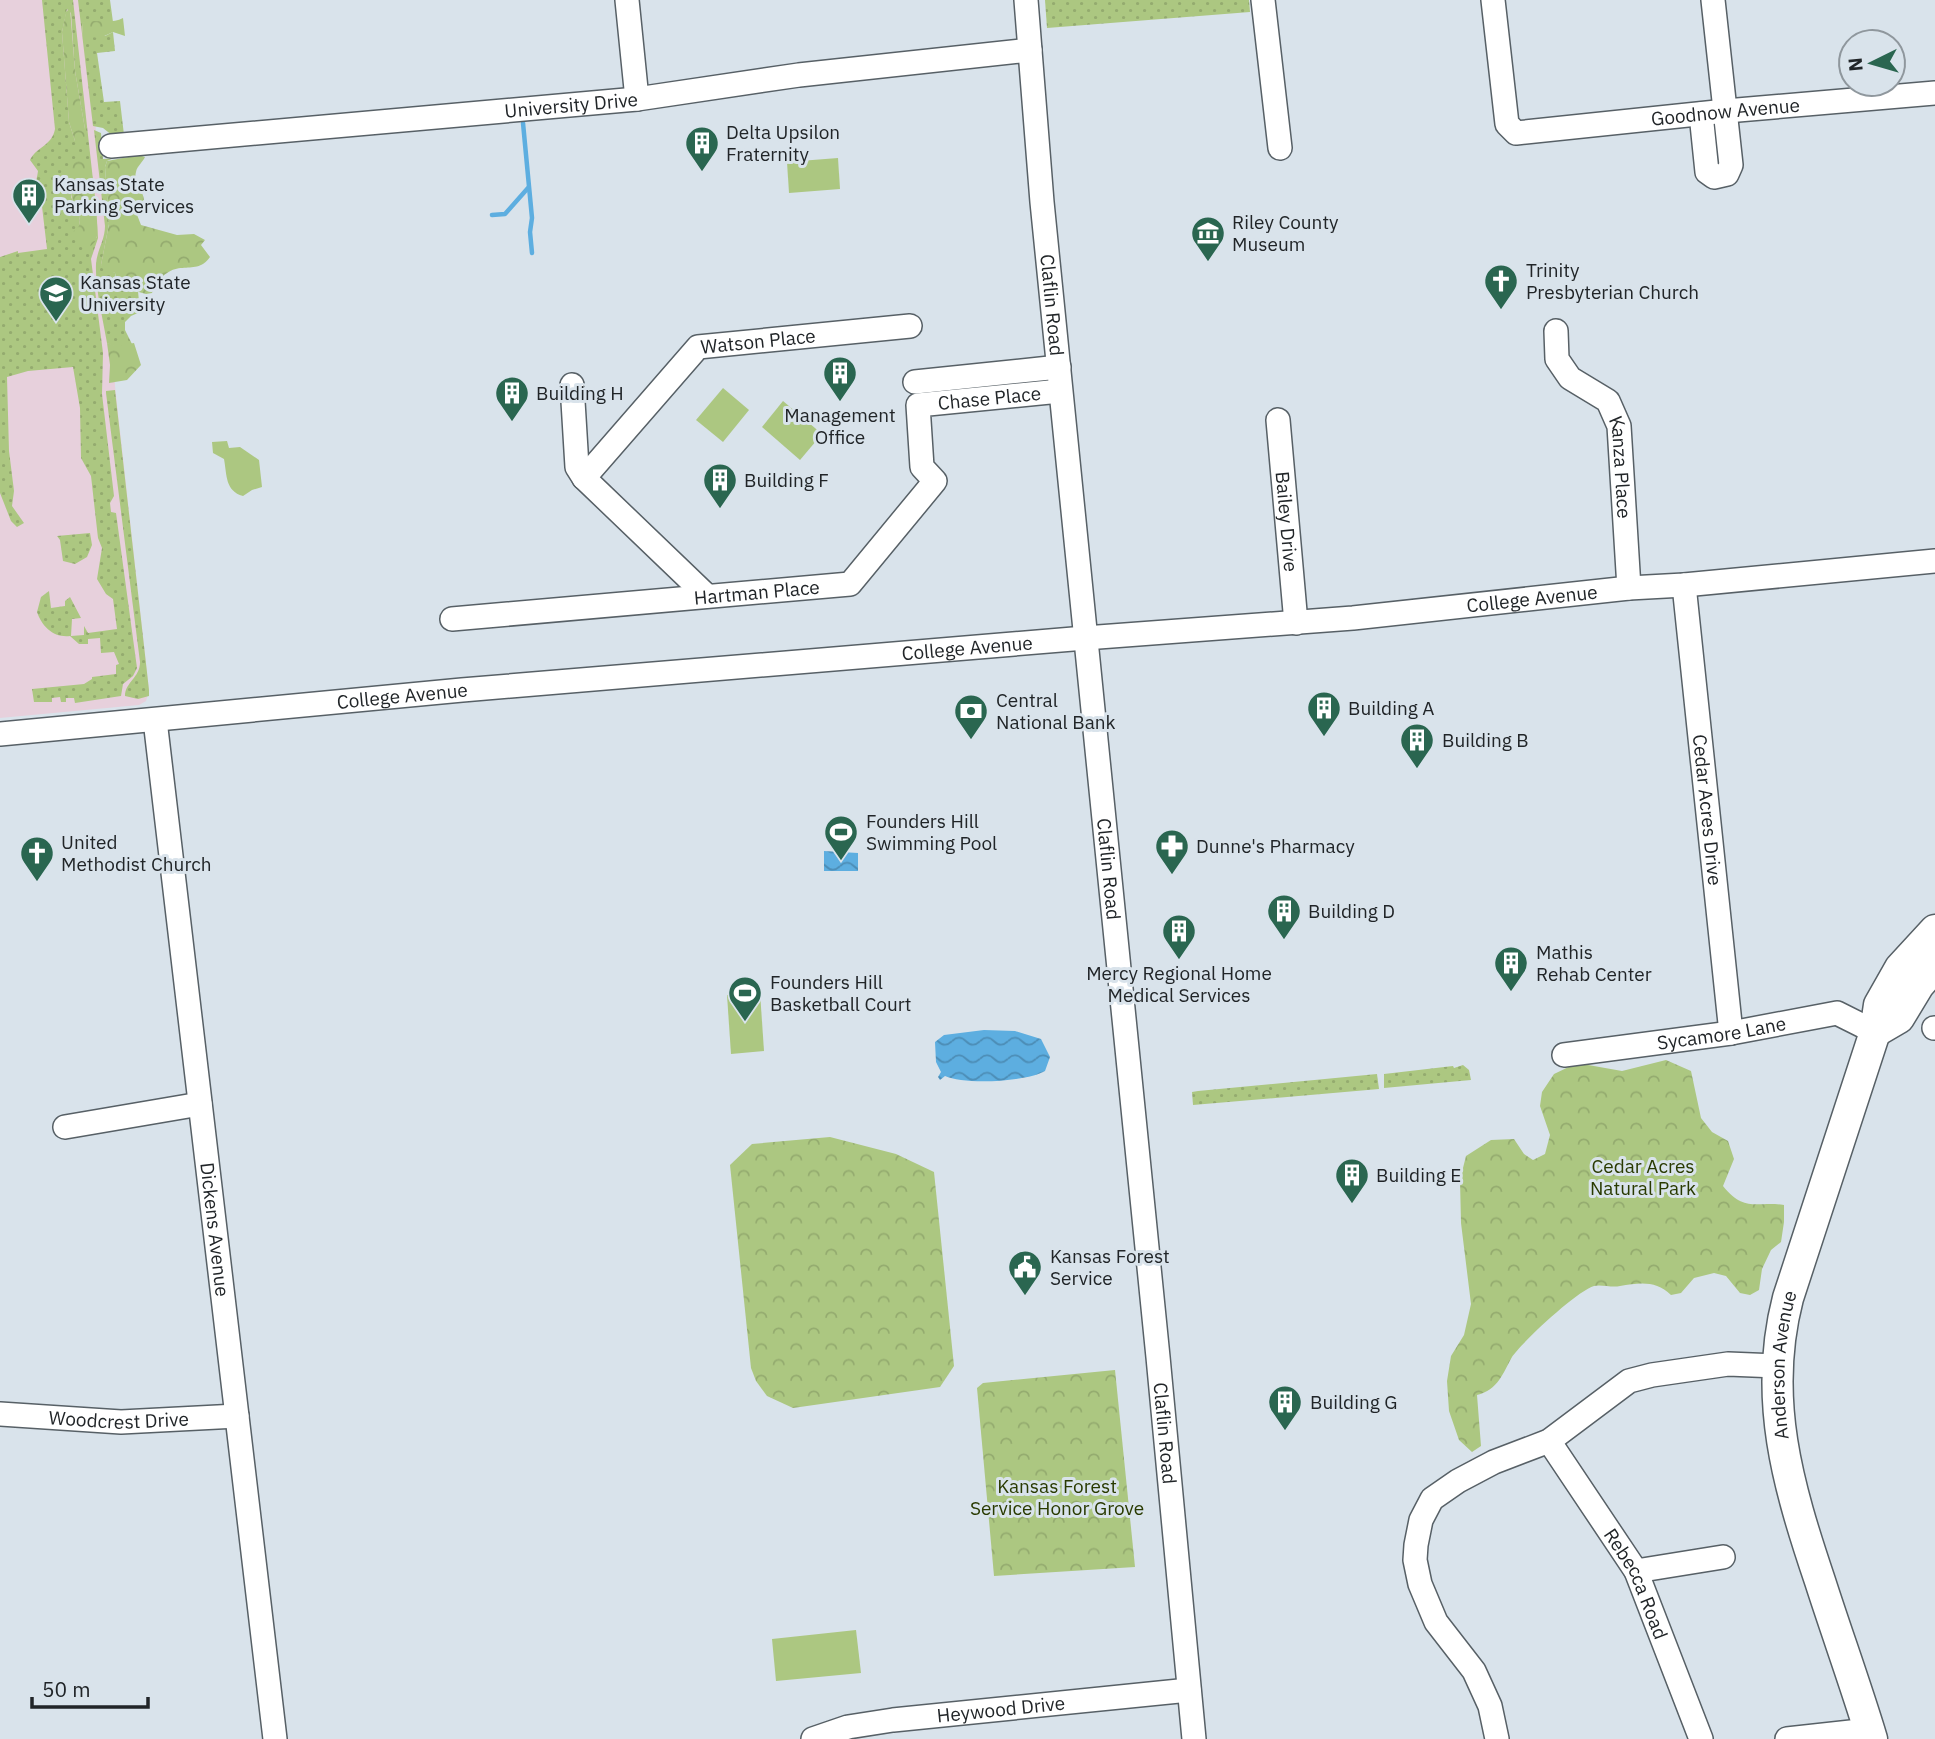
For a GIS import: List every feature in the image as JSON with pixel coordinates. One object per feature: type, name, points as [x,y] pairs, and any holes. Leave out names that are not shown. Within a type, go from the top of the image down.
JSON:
[{"type":"main road","name":"Anderson Avenue","points":[[1871,1734],[1806,1538],[1786,1467],[1778,1419],[1777,1366],[1780,1328],[1875,1032],[1879,1005],[1900,968],[1935,930]]},
{"type":"main road","points":[[1875,1032],[1899,1018],[1919,985],[1935,967]]},
{"type":"street","points":[[627,0],[637,99]]},
{"type":"street","name":"Claflin Road","points":[[1026,0],[1060,391],[1194,1739]]},
{"type":"street","points":[[1263,0],[1280,148]]},
{"type":"street","name":"Goodnow Avenue","points":[[1493,0],[1507,124],[1516,133],[1935,93]]},
{"type":"street","points":[[1700,114],[1705,167],[1709,174],[1719,177],[1730,170],[1713,0]]},
{"type":"street","name":"University Drive","points":[[111,146],[637,99],[799,75],[1030,50]]},
{"type":"street","name":"Watson Place","points":[[584,478],[698,347],[910,326]]},
{"type":"street","name":"Kanza Place","points":[[1556,331],[1557,359],[1570,378],[1608,401],[1619,426],[1629,588]]},
{"type":"street","name":"Chase Place","points":[[916,393],[1059,367]]},
{"type":"street","points":[[572,386],[575,464],[584,478],[707,596]]},
{"type":"street","name":"Chase Place","points":[[916,393],[1060,391]]},
{"type":"street","name":"Hartman Place","points":[[452,619],[850,584],[935,481],[922,467],[916,393]]},
{"type":"street","name":"Bailey Drive","points":[[1278,420],[1296,623]]},
{"type":"street","name":"College Avenue","points":[[0,734],[462,690],[1296,623],[1629,588],[1935,561]]},
{"type":"street","name":"Cedar Acres Drive","points":[[1684,585],[1731,1033]]},
{"type":"street","name":"Dickens Avenue","points":[[155,720],[275,1739]]},
{"type":"street","name":"Sycamore Lane","points":[[1564,1055],[1731,1033],[1837,1013],[1875,1032]]},
{"type":"street","points":[[65,1127],[200,1104]]},
{"type":"street","points":[[1497,1739],[1490,1706],[1474,1671],[1436,1622],[1420,1584],[1415,1560],[1416,1545],[1421,1520],[1432,1499],[1458,1481],[1494,1462],[1549,1441],[1629,1381],[1728,1364],[1777,1366]]},
{"type":"street","name":"Woodcrest Drive","points":[[0,1414],[121,1422],[237,1416]]},
{"type":"street","name":"Rebecca Road","points":[[1549,1441],[1636,1571],[1701,1739]]},
{"type":"street","points":[[1636,1571],[1723,1557]]},
{"type":"street","name":"Heywood Drive","points":[[813,1739],[848,1727],[893,1720],[1189,1690]]},
{"type":"street","points":[[1787,1739],[1871,1734]]},
{"type":"shaded area","name":"Kansas State University","points":[[0,0],[81,0],[111,260],[115,386],[149,690],[146,701],[139,705],[0,718]]},
{"type":"green space","points":[[42,0],[73,0],[97,216],[93,181],[72,176],[71,197],[80,215],[79,226],[97,238],[98,223],[98,238],[91,259],[103,353],[102,394],[114,496],[110,503],[111,512],[116,513],[137,668],[133,676],[123,684],[121,696],[75,703],[74,698],[66,698],[66,702],[61,702],[60,697],[52,698],[52,702],[34,702],[32,689],[84,684],[92,677],[116,674],[116,665],[119,664],[114,652],[101,653],[100,638],[88,639],[88,644],[79,644],[70,636],[49,630],[37,612],[41,597],[49,591],[51,608],[65,606],[65,601],[70,597],[81,618],[72,619],[71,636],[84,635],[84,626],[88,633],[117,629],[113,599],[106,594],[97,579],[102,548],[98,538],[91,476],[81,458],[80,408],[73,367],[28,371],[7,377],[9,451],[14,491],[12,506],[24,523],[17,527],[11,521],[0,493],[0,257],[18,251],[47,249],[41,198],[35,189],[38,171],[30,160],[51,139],[55,129]],"holes":[[[67,9],[71,13],[75,71],[85,129],[75,141],[69,122],[62,32]]]},
{"type":"green space","points":[[78,0],[110,0],[113,22],[82,23],[83,36],[105,36],[113,32],[115,51],[97,53],[104,102],[120,101],[124,135],[113,136],[103,128],[93,126]]},
{"type":"green space","points":[[1045,0],[1249,0],[1250,12],[1047,28]]},
{"type":"green space","points":[[70,8],[75,71],[85,129],[84,148],[75,141],[69,122],[62,32],[66,12]]},
{"type":"green space","points":[[123,18],[125,36],[113,32],[100,38],[83,36],[82,23]]},
{"type":"green space","points":[[94,130],[101,133],[103,159],[114,158],[107,161],[105,167],[109,224],[101,265],[115,273],[115,280],[138,291],[140,312],[125,322],[125,330],[132,344],[122,346],[107,343],[98,293],[96,264],[105,226]]},
{"type":"green space","points":[[139,155],[145,157],[135,176],[144,200],[134,207],[141,225],[177,235],[194,234],[205,240],[201,245],[210,257],[197,266],[167,273],[152,293],[146,294],[117,286],[115,273],[103,269],[101,265],[109,224],[105,167],[107,161]]},
{"type":"green space","points":[[838,158],[840,189],[789,193],[787,162]]},
{"type":"green space","points":[[73,160],[88,162],[91,168],[97,236],[94,243],[87,248],[77,243],[73,232],[79,226],[80,216],[70,189]]},
{"type":"green space","points":[[107,343],[116,346],[134,343],[141,365],[127,380],[109,383]]},
{"type":"green space","points":[[723,388],[749,410],[723,442],[696,420]]},
{"type":"green space","points":[[115,390],[149,690],[149,696],[138,699],[125,696],[127,687],[138,672],[140,662],[106,393]]},
{"type":"green space","points":[[783,401],[822,434],[800,460],[762,427]]},
{"type":"green space","points":[[227,441],[229,448],[240,447],[259,460],[262,487],[243,496],[233,490],[228,482],[224,459],[213,453],[212,442]]},
{"type":"green space","points":[[90,533],[92,545],[87,557],[75,564],[63,561],[57,536]]},
{"type":"green space","name":"Founders Hill Basketball Court","points":[[760,992],[764,1051],[731,1054],[727,995]]},
{"type":"green space","name":"Cedar Acres Natural Park","points":[[1666,1060],[1691,1071],[1701,1118],[1712,1132],[1728,1141],[1734,1159],[1723,1186],[1745,1203],[1784,1205],[1781,1242],[1771,1250],[1762,1269],[1759,1290],[1750,1295],[1740,1293],[1726,1276],[1714,1273],[1694,1278],[1681,1293],[1671,1295],[1659,1287],[1647,1284],[1594,1286],[1586,1290],[1527,1340],[1512,1357],[1495,1385],[1477,1395],[1481,1446],[1472,1452],[1459,1440],[1449,1411],[1447,1381],[1451,1356],[1464,1335],[1471,1304],[1461,1223],[1460,1180],[1466,1156],[1491,1140],[1514,1139],[1524,1154],[1533,1160],[1545,1154],[1550,1135],[1540,1106],[1542,1092],[1554,1074],[1577,1063],[1622,1071]]},
{"type":"green space","points":[[1463,1065],[1469,1070],[1471,1080],[1384,1088],[1384,1074]]},
{"type":"green space","points":[[1377,1074],[1379,1089],[1193,1105],[1192,1092]]},
{"type":"green space","points":[[830,1137],[896,1154],[934,1172],[954,1366],[940,1387],[793,1408],[767,1396],[756,1381],[751,1368],[730,1165],[752,1144]]},
{"type":"green space","name":"Kansas Forest Service Honor Grove","points":[[1115,1370],[1135,1567],[994,1576],[977,1388],[983,1383]]},
{"type":"green space","points":[[856,1630],[861,1673],[776,1681],[772,1639]]},
{"type":"water","name":"Founders Hill Swimming Pool","points":[[824,851],[858,853],[858,871],[824,871]]},
{"type":"water","points":[[984,1030],[1015,1031],[1041,1039],[1050,1057],[1045,1071],[1010,1080],[966,1081],[945,1076],[940,1080],[935,1042],[944,1035]]},
{"type":"waterway","points":[[523,123],[532,218],[532,253]]},
{"type":"waterway","points":[[492,215],[505,214],[528,188]]},
{"type":"place","name":"Delta Upsilon Fraternity","points":[[702,173]]},
{"type":"place","name":"Kansas State Parking Services","points":[[29,225]]},
{"type":"place","name":"Riley County Museum","points":[[1208,263]]},
{"type":"place","name":"Trinity Presbyterian Church","points":[[1501,311]]},
{"type":"place","name":"Kansas State University","points":[[56,323]]},
{"type":"place","name":"Management Office","points":[[840,403]]},
{"type":"place","name":"Building H","points":[[512,423]]},
{"type":"place","name":"Building F","points":[[720,510]]},
{"type":"place","name":"Building A","points":[[1324,738]]},
{"type":"place","name":"Central National Bank","points":[[971,741]]},
{"type":"place","name":"Building B","points":[[1417,770]]},
{"type":"place","name":"Founders Hill Swimming Pool","points":[[841,862]]},
{"type":"place","name":"Dunne's Pharmacy","points":[[1172,876]]},
{"type":"place","name":"United Methodist Church","points":[[37,883]]},
{"type":"place","name":"Building D","points":[[1284,941]]},
{"type":"place","name":"Mercy Regional Home Medical Services","points":[[1179,961]]},
{"type":"place","name":"Mathis Rehab Center","points":[[1511,993]]},
{"type":"place","name":"Founders Hill Basketball Court","points":[[745,1023]]},
{"type":"place","name":"Building E","points":[[1352,1205]]},
{"type":"place","name":"Kansas Forest Service","points":[[1025,1297]]},
{"type":"place","name":"Building G","points":[[1285,1432]]}]
